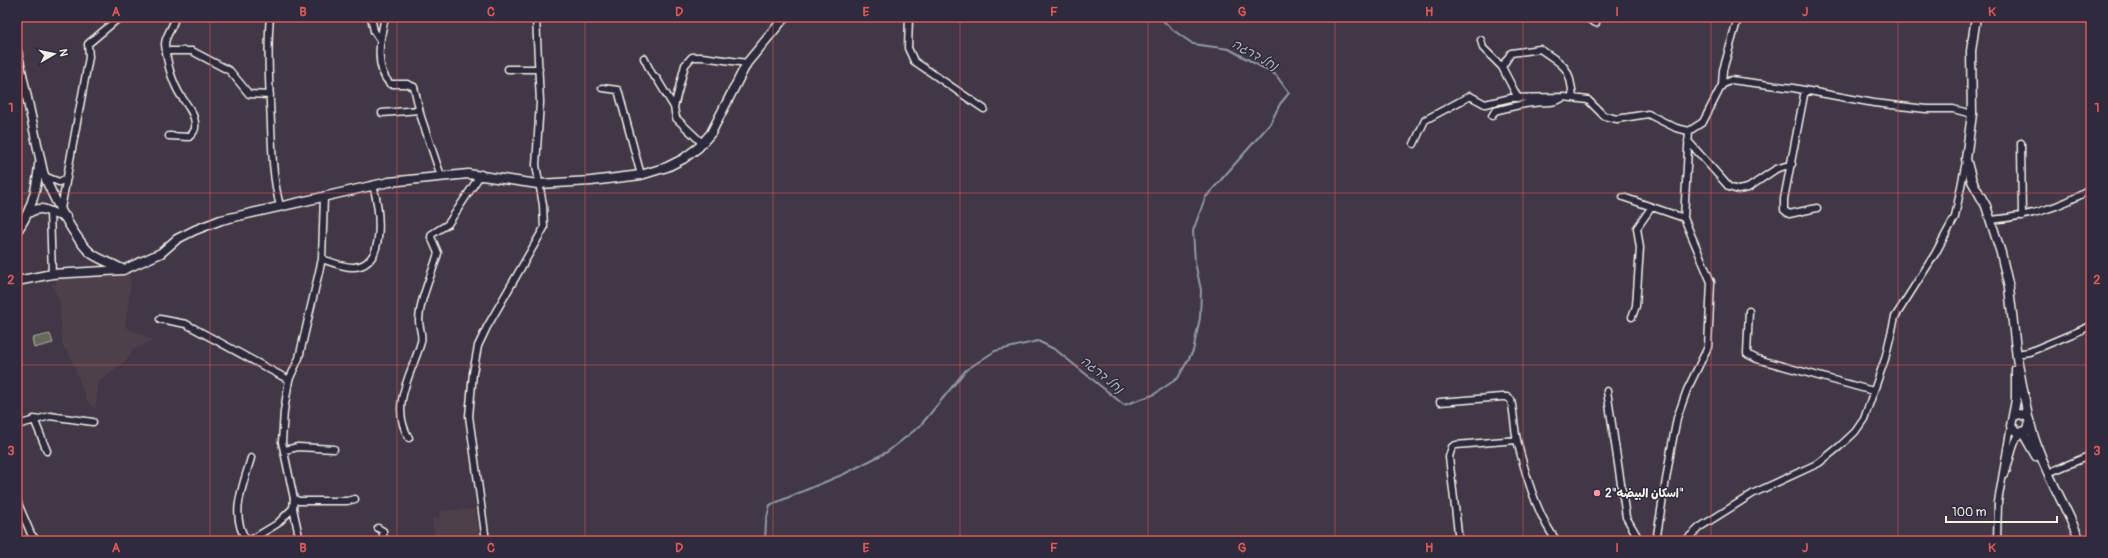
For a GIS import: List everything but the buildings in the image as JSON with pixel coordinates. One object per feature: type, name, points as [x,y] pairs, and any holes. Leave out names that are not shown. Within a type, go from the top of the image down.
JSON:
[{"type":"street","points":[[61,209],[89,57],[88,44],[120,17]]},
{"type":"street","points":[[169,136],[189,137],[194,131],[195,124],[194,118],[178,90],[170,70],[165,42],[174,21],[171,17]]},
{"type":"street","points":[[270,17],[268,35],[274,184],[280,206]]},
{"type":"street","points":[[371,17],[374,32],[380,40]]},
{"type":"street","points":[[385,17],[380,40],[383,76],[390,84],[407,84],[414,87],[419,110],[441,176]]},
{"type":"street","points":[[486,541],[469,416],[473,373],[478,346],[487,327],[542,234],[544,219],[536,165],[540,115],[536,17]]},
{"type":"street","points":[[17,281],[52,274],[123,270],[161,253],[178,239],[195,230],[221,220],[373,185],[441,176],[481,174],[538,184],[641,175],[683,159],[702,143],[711,133],[747,63],[785,17]]},
{"type":"street","points":[[909,17],[908,48],[914,61],[984,109]]},
{"type":"street","points":[[1585,17],[1596,23]]},
{"type":"street","points":[[1685,541],[1700,527],[1736,504],[1779,480],[1801,473],[1819,463],[1840,446],[1864,419],[1885,359],[1895,317],[1935,254],[1954,217],[1966,159],[1972,114],[1971,51],[1976,17]]},
{"type":"street","points":[[1414,144],[1425,120],[1470,96],[1484,104],[1518,98],[1564,97],[1588,100],[1604,116],[1617,119],[1648,114],[1676,128],[1689,131],[1703,122],[1722,85],[1723,70],[1736,26]]},
{"type":"street","points":[[1481,40],[1484,48],[1502,66],[1518,98]]},
{"type":"street","points":[[1502,66],[1511,53],[1540,49],[1562,63],[1568,71],[1571,79],[1573,98]]},
{"type":"street","points":[[17,51],[18,61],[40,150],[41,177],[36,196],[28,214],[17,231]]},
{"type":"street","points":[[167,51],[192,51],[230,71],[250,94],[270,94]]},
{"type":"street","points":[[674,107],[685,65],[692,57],[747,63]]},
{"type":"street","points":[[644,58],[652,74],[658,79],[674,107],[676,118],[702,143]]},
{"type":"street","points":[[508,69],[539,70]]},
{"type":"street","points":[[1722,85],[1731,80],[1805,90],[1874,103],[1926,109],[1953,109],[1972,114]]},
{"type":"street","points":[[602,88],[618,90],[641,175]]},
{"type":"street","points":[[1805,90],[1792,164],[1784,199],[1784,210],[1789,214],[1794,214],[1817,208]]},
{"type":"street","points":[[1492,116],[1495,111],[1501,109],[1534,103],[1555,103],[1564,97]]},
{"type":"street","points":[[382,113],[419,110]]},
{"type":"street","points":[[1656,541],[1677,418],[1687,390],[1708,348],[1711,282],[1684,218],[1689,131]]},
{"type":"street","points":[[1688,141],[1729,187],[1738,190],[1748,188],[1776,169],[1792,164]]},
{"type":"street","points":[[2021,143],[2022,216]]},
{"type":"street","points":[[1966,159],[1972,181],[1986,206],[2001,254],[2009,288],[2016,356],[2029,420],[2048,473],[2080,541]]},
{"type":"street","points":[[409,438],[403,429],[400,415],[403,392],[422,340],[419,321],[426,290],[438,253],[431,237],[432,234],[448,224],[481,174]]},
{"type":"street","points":[[41,177],[59,182],[67,178]]},
{"type":"street","points":[[41,177],[52,196],[91,253],[123,270]]},
{"type":"street","points":[[322,259],[353,267],[365,265],[371,260],[375,251],[379,215],[373,185]]},
{"type":"street","points":[[1990,220],[2036,214],[2078,197],[2091,189]]},
{"type":"street","points":[[36,196],[46,193],[60,198],[64,196]]},
{"type":"street","points":[[36,196],[47,210],[57,216],[66,217]]},
{"type":"street","points":[[300,541],[293,508],[294,499],[282,442],[284,411],[289,380],[299,358],[322,259],[324,196]]},
{"type":"street","points":[[1623,197],[1642,202],[1651,208],[1684,218]]},
{"type":"street","points":[[28,214],[36,208],[55,212],[61,209]]},
{"type":"street","points":[[1632,317],[1636,306],[1640,248],[1637,228],[1651,208]]},
{"type":"street","points":[[47,210],[52,274]]},
{"type":"street","points":[[1749,311],[1747,354],[1758,359],[1873,391]]},
{"type":"street","points":[[160,319],[186,324],[289,380]]},
{"type":"street","points":[[2016,356],[2091,326]]},
{"type":"street","points":[[1997,541],[1998,502],[2014,416],[2016,356]]},
{"type":"street","points":[[1607,390],[1626,517],[1640,541]]},
{"type":"street","points":[[1440,402],[1507,397],[1511,400],[1517,440],[1538,506],[1544,521],[1557,541]]},
{"type":"street","points":[[2014,416],[2020,414],[2029,420]]},
{"type":"street","points":[[17,425],[34,419],[58,416],[93,422]]},
{"type":"street","points":[[34,419],[47,451]]},
{"type":"street","points":[[2003,478],[2010,464],[2015,441],[2021,433],[2029,429],[2029,420]]},
{"type":"street","points":[[2012,426],[2015,431],[2021,433],[2048,473]]},
{"type":"street","points":[[1459,541],[1449,457],[1452,447],[1456,445],[1517,440]]},
{"type":"street","points":[[284,450],[298,447],[334,449]]},
{"type":"street","points":[[2048,473],[2091,455]]},
{"type":"street","points":[[251,458],[237,513],[240,532],[248,541],[277,524],[293,508]]},
{"type":"street","points":[[294,499],[299,501],[347,501],[355,499]]},
{"type":"street","points":[[17,502],[31,534],[37,541]]},
{"type":"street","points":[[378,528],[383,531],[383,541]]},
{"type":"shaded area","points":[[129,275],[131,283],[125,327],[153,340],[131,351],[131,356],[99,382],[95,409],[87,401],[70,355],[62,345],[59,300],[51,283],[55,284],[57,280]]},
{"type":"shaded area","points":[[474,509],[481,541],[435,541],[432,518],[440,518],[439,511]]},
{"type":"green space","points":[[50,334],[53,343],[34,348],[32,338]]},
{"type":"waterway","name":"נחל דרגה","points":[[765,541],[766,522],[770,505],[844,474],[887,452],[920,426],[966,370],[995,351],[1038,341],[1056,350],[1124,405],[1153,395],[1178,378],[1193,351],[1200,318],[1201,290],[1195,262],[1193,231],[1205,198],[1270,124],[1280,104],[1289,93],[1276,75],[1229,49],[1193,44],[1173,30],[1159,17]]},
{"type":"place","name":"اسكان البيضه\"2\"","points":[[1597,493]]}]
